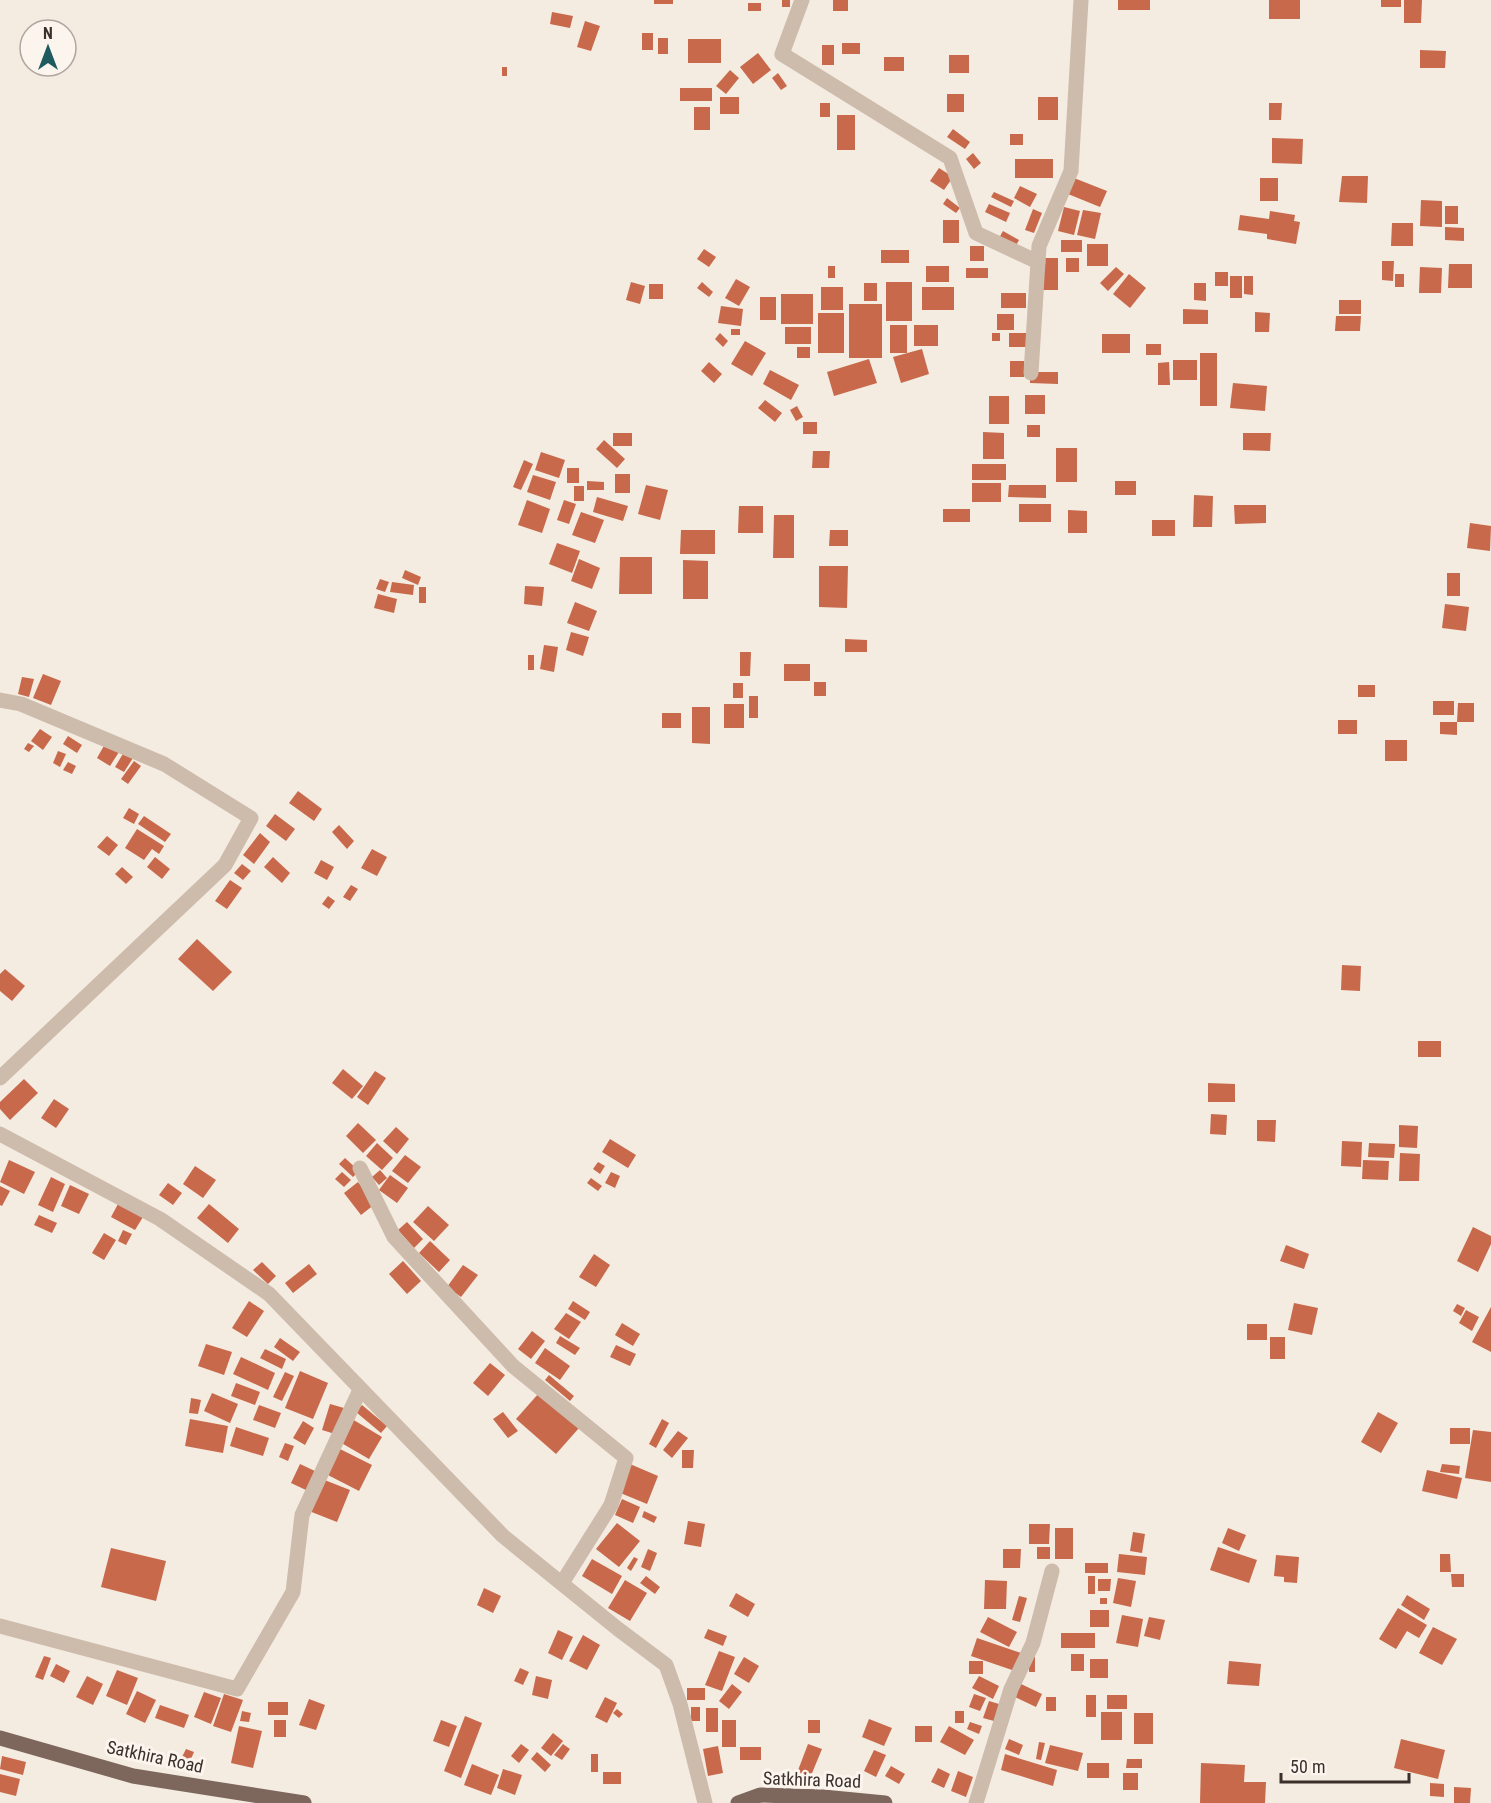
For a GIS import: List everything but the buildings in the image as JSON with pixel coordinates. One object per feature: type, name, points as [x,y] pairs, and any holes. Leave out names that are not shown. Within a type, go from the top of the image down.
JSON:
[{"type":"main road","name":"Satkhira Road","points":[[0,1738],[133,1776],[304,1803]]},
{"type":"main road","name":"Satkhira Road","points":[[738,1803],[760,1796],[823,1797],[885,1803]]},
{"type":"street","points":[[802,0],[782,54],[950,158],[976,233],[1038,262]]},
{"type":"street","points":[[1031,373],[1039,246],[1071,171],[1081,0]]},
{"type":"street","points":[[0,700],[21,704],[164,764],[251,818],[225,865],[0,1078]]},
{"type":"street","points":[[0,1134],[160,1219],[269,1294],[503,1536],[666,1665],[680,1704],[705,1803]]},
{"type":"street","points":[[360,1168],[394,1238],[513,1366],[626,1458],[611,1505],[562,1583]]},
{"type":"street","points":[[0,1626],[237,1689],[293,1592],[302,1515],[360,1390]]},
{"type":"street","points":[[976,1803],[1011,1689],[1033,1643],[1052,1571]]}]
